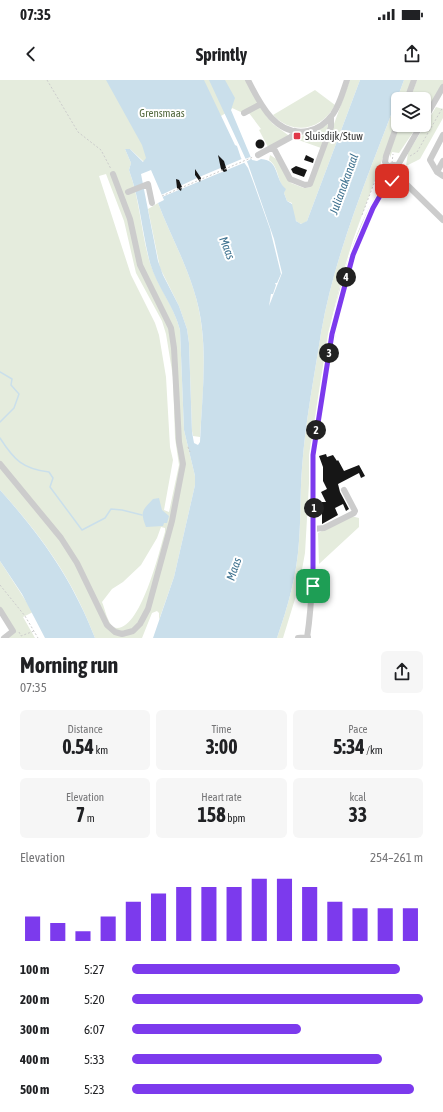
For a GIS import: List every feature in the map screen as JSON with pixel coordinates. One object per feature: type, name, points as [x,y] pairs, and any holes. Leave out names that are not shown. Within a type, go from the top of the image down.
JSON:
[{"type":"street","points":[[248,80],[261,104],[275,122],[295,131],[314,129],[325,123],[337,107],[347,80]]},
{"type":"street","points":[[409,92],[414,80]]},
{"type":"street","points":[[431,108],[443,87]]},
{"type":"street","points":[[437,98],[443,102]]},
{"type":"street","points":[[244,113],[261,104]]},
{"type":"street","points":[[273,147],[290,179],[305,185],[310,184],[331,126],[331,117]]},
{"type":"street","points":[[256,156],[291,137],[295,131]]},
{"type":"street","points":[[394,132],[386,156],[386,162],[402,171],[398,179]]},
{"type":"street","points":[[389,180],[386,176],[391,165],[416,132]]},
{"type":"street","points":[[443,135],[430,160],[437,172],[443,176]]},
{"type":"street","points":[[437,172],[443,161]]},
{"type":"street","points":[[0,464],[61,538],[77,563],[110,629],[122,634],[133,631],[145,616],[159,570],[174,514],[183,459],[179,442],[174,348],[171,328],[140,265],[128,215],[113,174]]},
{"type":"street","points":[[389,180],[398,179],[443,220]]},
{"type":"street","points":[[298,638],[307,637],[313,586],[313,455],[332,334],[353,255],[373,208],[389,180]]},
{"type":"street","points":[[128,192],[144,184],[148,184],[152,203]]},
{"type":"street","points":[[314,529],[324,528],[354,514],[355,511],[344,490]]},
{"type":"street","points":[[0,610],[15,629],[4,638]]},
{"type":"path","points":[[47,80],[78,132],[101,150],[113,174]]},
{"type":"path","points":[[408,158],[417,152],[443,107]]},
{"type":"path","points":[[162,196],[256,156]]},
{"type":"path","points":[[362,217],[381,165]]},
{"type":"path","points":[[376,180],[381,172],[391,165]]},
{"type":"path","points":[[389,191],[398,179]]},
{"type":"path","points":[[0,586],[25,616],[38,638]]},
{"type":"path","points":[[15,629],[21,636],[34,631]]},
{"type":"green space","name":"Grensmaas","points":[[0,80],[245,80],[267,117],[273,124],[288,135],[288,137],[268,147],[259,130],[261,129],[249,113],[243,113],[232,108],[144,162],[130,149],[125,149],[131,163],[129,170],[136,193],[144,240],[150,263],[174,313],[180,330],[184,430],[195,476],[195,485],[174,577],[159,620],[159,613],[157,611],[152,613],[142,638],[95,638],[86,616],[66,577],[43,542],[0,490]],"holes":[[[106,174],[124,221],[136,273],[162,321],[166,334],[173,377],[175,438],[179,465],[169,512],[164,510],[173,460],[170,447],[166,377],[159,335],[155,323],[131,275],[99,176]],[[161,527],[165,528],[165,532],[148,588],[140,605],[132,618],[123,627],[113,627],[102,602],[112,589],[123,582],[141,565],[157,538]]]},
{"type":"green space","points":[[350,80],[360,80],[307,221],[303,224],[297,222],[292,210],[292,203],[287,201],[284,193],[285,189],[282,186],[275,166],[269,160],[270,155],[278,160],[291,183],[304,188],[311,187]]},
{"type":"green space","points":[[404,80],[412,80],[408,92],[399,92]]},
{"type":"green space","points":[[417,80],[443,80],[443,84],[431,104],[431,92],[413,92]]},
{"type":"green space","points":[[315,90],[335,105],[323,120],[315,125],[298,128],[289,126],[281,122],[273,115]]},
{"type":"green space","points":[[436,107],[443,109],[443,118],[420,159],[406,166],[408,153],[421,132],[431,132],[431,115]]},
{"type":"green space","points":[[391,115],[392,132],[353,240],[332,318],[311,449],[305,553],[299,586],[283,638],[277,638],[294,578],[298,554],[303,451],[321,333],[336,268],[357,205]]},
{"type":"green space","points":[[328,124],[330,125],[321,148],[293,138],[315,132]]},
{"type":"green space","points":[[397,132],[413,132],[399,153],[392,152],[390,158],[390,151]]},
{"type":"green space","points":[[394,167],[398,169],[400,173],[398,177],[394,179],[390,177],[388,173],[390,169]]},
{"type":"green space","points":[[158,203],[186,269],[199,309],[202,327],[204,363],[200,437],[193,436],[192,431],[189,343],[187,329],[179,306],[160,268],[148,209]]},
{"type":"green space","points":[[351,516],[359,518],[359,527],[319,564],[318,533]]},
{"type":"green space","points":[[0,561],[33,612],[23,617],[35,638],[8,638],[13,633],[0,607]]},
{"type":"water","points":[[106,80],[204,80],[235,145],[237,146],[241,158],[248,168],[270,229],[281,274],[277,283],[275,283],[276,285],[273,294],[271,294],[269,306],[282,273],[274,239],[248,164],[209,80],[225,80],[235,98],[231,110],[252,160],[267,160],[274,166],[282,185],[286,189],[284,193],[287,201],[292,204],[296,221],[301,224],[307,221],[360,80],[404,80],[399,92],[391,92],[391,115],[346,237],[336,268],[328,301],[321,333],[305,434],[301,477],[298,554],[288,602],[277,638],[153,638],[174,577],[195,485],[195,476],[184,430],[180,330],[174,313],[150,263],[136,193],[129,170],[131,163],[125,149],[130,149],[143,162],[146,158],[142,145]],"holes":[[[151,170],[164,200],[158,203],[182,258],[194,291],[202,328],[204,366],[200,442],[198,445],[194,443],[192,432],[189,343],[187,329],[179,306],[163,275],[158,261],[141,174]]]},
{"type":"water","points":[[0,490],[15,507],[55,560],[76,597],[95,638],[45,638],[22,594],[0,561]]},
{"type":"water","points":[[159,498],[162,510],[169,516],[167,523],[164,523],[163,526],[146,527],[143,518],[144,509],[153,499]]},
{"type":"pier","points":[[254,157],[246,162],[162,197],[161,195],[244,158]]},
{"type":"building","points":[[258,140],[262,140],[264,144],[262,148],[258,148],[256,146],[256,142]]},
{"type":"building","points":[[218,155],[224,161],[227,171],[224,172],[221,169]]},
{"type":"building","points":[[306,155],[314,159],[313,163],[304,160]]},
{"type":"building","points":[[296,166],[307,170],[304,177],[293,173],[291,169]]},
{"type":"building","points":[[195,169],[201,178],[200,182],[195,175]]},
{"type":"building","points":[[176,179],[179,180],[182,187],[181,191],[177,188]]},
{"type":"building","points":[[326,454],[327,457],[333,455],[337,461],[338,460],[344,471],[359,465],[365,476],[361,478],[359,473],[338,484],[340,492],[349,509],[346,511],[343,504],[335,508],[338,515],[322,524],[322,502],[326,502],[321,492],[327,489],[323,481],[323,467],[319,456]]},
{"type":"waterway","points":[[0,372],[12,379],[11,385],[19,394],[14,408],[0,422]]},
{"type":"waterway","points":[[0,438],[10,452],[20,462],[32,469],[49,472],[53,478],[50,487],[82,530],[105,518],[111,509],[142,515]]},
{"type":"place","name":"Sluisdijk/Stuw","points":[[297,136]]},
{"type":"route","points":[[313,586],[313,455],[332,334],[343,286],[365,224],[381,192],[389,180],[392,181]]},
{"type":"water label","name":"Julianakanaal","points":[[344,184]]},
{"type":"water label","name":"Maas","points":[[227,248]]},
{"type":"water label","name":"Maas","points":[[234,569]]}]
